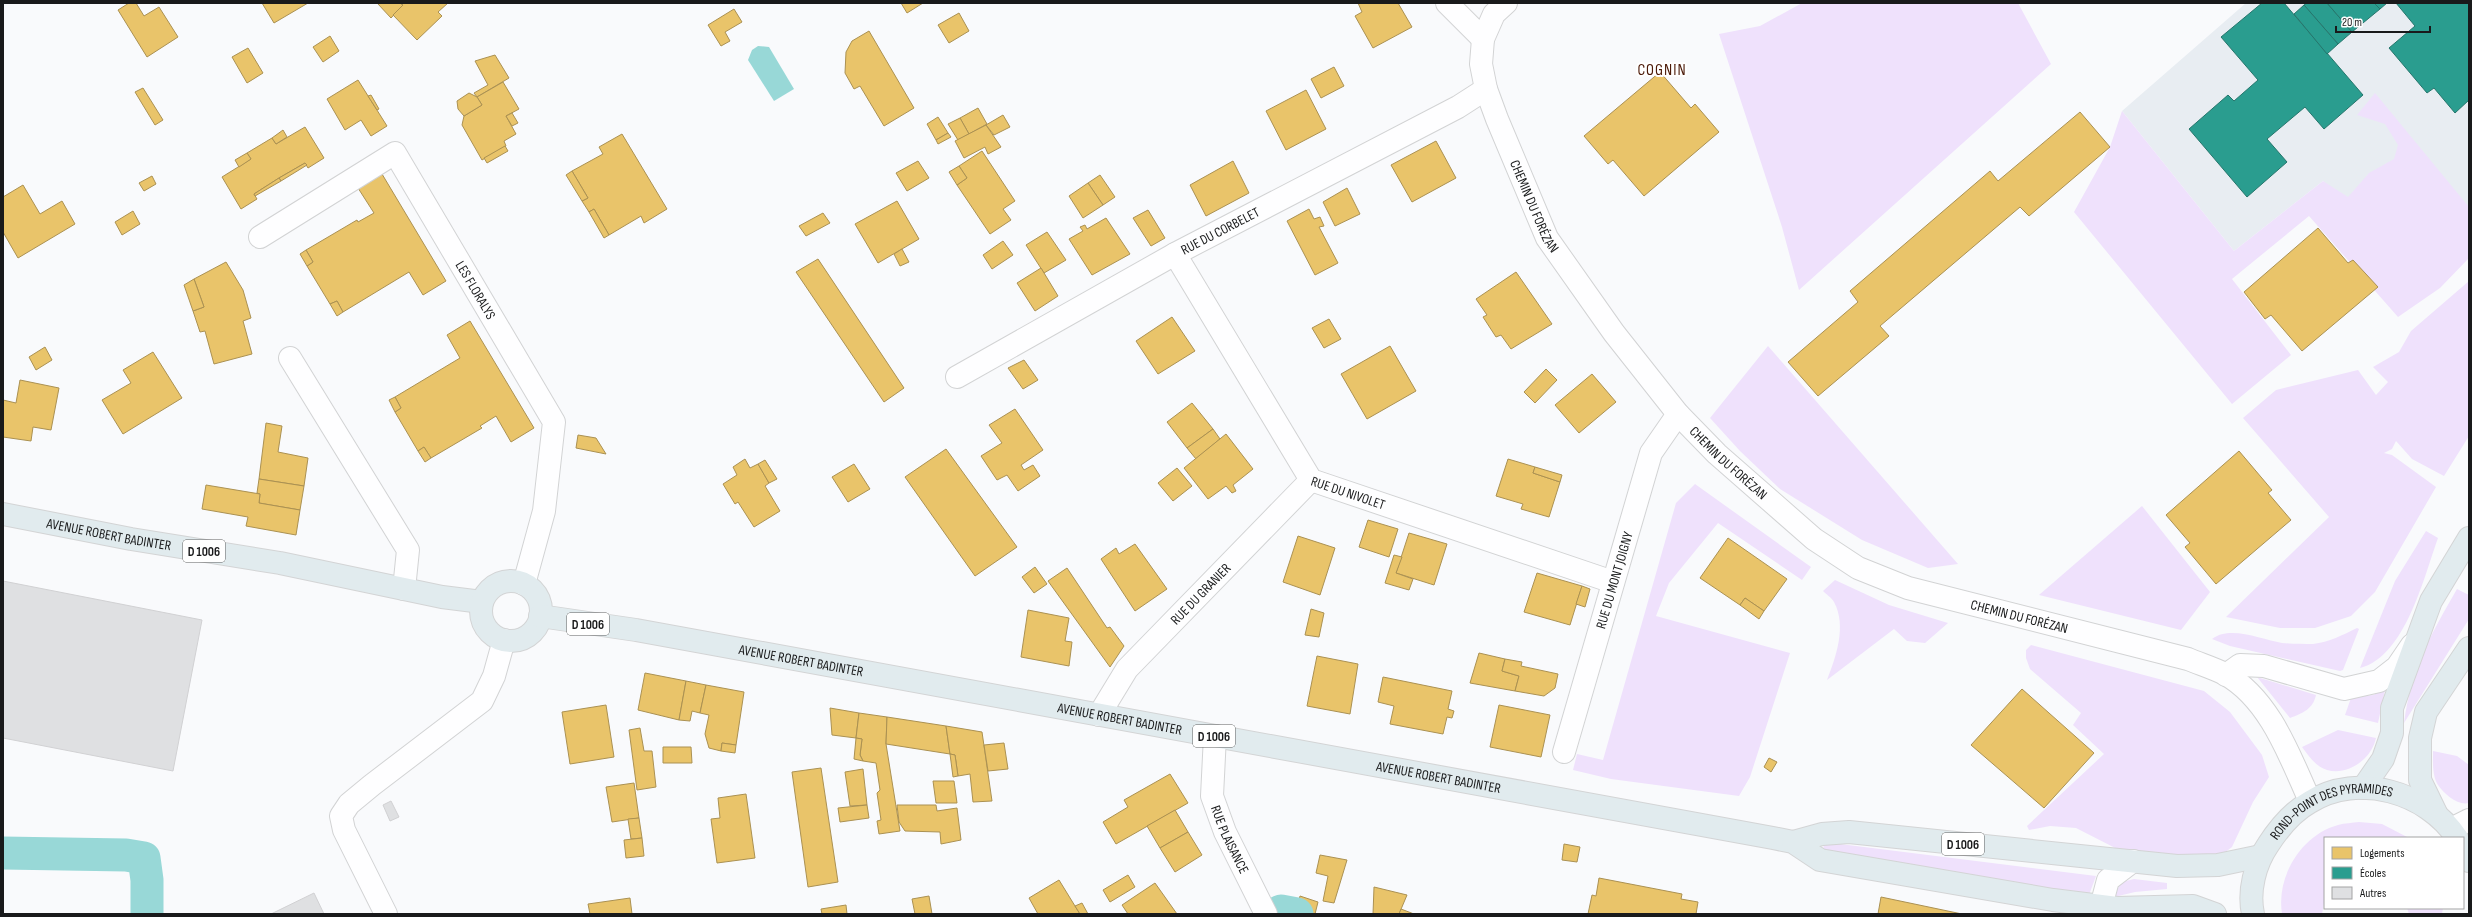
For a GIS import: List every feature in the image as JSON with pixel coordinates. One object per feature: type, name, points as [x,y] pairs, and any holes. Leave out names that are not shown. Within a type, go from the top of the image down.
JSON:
[{"type":"main road","name":"AVENUE ROBERT BADINTER","points":[[3,514],[131,539],[280,563],[404,589]]},
{"type":"main road","points":[[2363,788],[2383,759],[2392,733],[2392,708],[2431,601],[2469,538]]},
{"type":"main road","points":[[507,581],[524,584],[537,597],[540,616],[538,623],[527,636],[520,639],[504,640],[487,630],[481,612],[482,602],[486,594],[499,584],[507,581]]},
{"type":"main road","name":"D 1006","points":[[404,589],[482,602]]},
{"type":"main road","name":"AVENUE ROBERT BADINTER","points":[[540,616],[636,630],[1793,842]]},
{"type":"main road","points":[[2453,825],[2420,780],[2420,738],[2426,712],[2469,648]]},
{"type":"main road","name":"ROND-POINT DES PYRAMIDES","points":[[2253,914],[2253,882],[2260,856],[2281,824],[2310,802],[2336,791],[2363,788],[2389,791],[2414,800],[2453,825]]},
{"type":"main road","name":"D 1006","points":[[1793,842],[1822,834],[1849,832],[2199,867],[2218,865],[2260,856]]},
{"type":"main road","name":"D 1006","points":[[1793,842],[1820,860],[2101,910],[2118,908],[2193,906],[2215,914]]},
{"type":"main road","points":[[2464,849],[2469,861]]},
{"type":"street","points":[[1447,3],[1483,39]]},
{"type":"street","name":"CHEMIN DU FORÉZAN","points":[[1506,3],[1494,14],[1483,39],[1481,64],[1486,89],[1547,238],[1614,333],[1678,414],[1717,454],[1814,539],[1858,568],[1908,588],[2188,658],[2226,675],[2254,698],[2279,732],[2310,802]]},
{"type":"street","name":"RUE DU CORBELET","points":[[957,377],[1175,254],[1458,107],[1486,89]]},
{"type":"street","name":"LES FLORALYS","points":[[260,237],[395,153],[554,422],[544,511],[524,584]]},
{"type":"street","name":"RUE DU NIVOLET","points":[[1175,254],[1311,480],[1613,582]]},
{"type":"street","points":[[290,358],[408,550],[404,589]]},
{"type":"street","name":"RUE DU MONT JOIGNY","points":[[1564,752],[1651,453],[1678,414]]},
{"type":"street","name":"RUE DU GRANIER","points":[[1099,715],[1127,669],[1311,480]]},
{"type":"street","points":[[2226,675],[2240,665],[2264,666],[2327,686],[2344,689],[2362,686],[2379,681],[2397,668],[2419,636]]},
{"type":"street","points":[[386,914],[344,830],[341,816],[349,804],[372,785],[482,702],[494,676],[504,640]]},
{"type":"street","name":"RUE PLAISANCE","points":[[1215,736],[1212,796],[1225,832],[1263,909]]},
{"type":"street","points":[[2101,910],[2108,880],[2133,861]]},
{"type":"shaded area","points":[[1802,3],[2018,3],[2051,64],[1799,290],[1782,227],[1719,34],[1760,26]]},
{"type":"shaded area","points":[[2246,3],[2469,3],[2469,215],[2380,236],[2323,181],[2234,251],[2122,111]]},
{"type":"shaded area","points":[[2375,93],[2469,207],[2469,258],[2440,288],[2398,317],[2309,216],[2232,279],[2291,355],[2232,404],[2074,212],[2110,147],[2122,111],[2234,251],[2323,181],[2348,197],[2369,173],[2394,159],[2398,145],[2385,124],[2357,115]]},
{"type":"shaded area","points":[[2469,281],[2469,436],[2444,476],[2412,459],[2396,441],[2392,449],[2384,453],[2392,455],[2436,487],[2375,592],[2351,616],[2315,628],[2280,628],[2226,617],[2329,517],[2243,418],[2276,390],[2358,370],[2376,395],[2388,382],[2373,367],[2399,352],[2411,331]]},
{"type":"shaded area","points":[[1768,346],[1958,564],[1928,568],[1862,540],[1780,489],[1740,451],[1710,418]]},
{"type":"shaded area","points":[[1695,484],[1811,567],[1802,580],[1718,523],[1669,583],[1656,616],[1790,653],[1750,777],[1739,796],[1611,779],[1573,770],[1577,754],[1603,760],[1676,503]]},
{"type":"shaded area","points":[[2142,506],[2210,592],[2181,630],[2039,595]]},
{"type":"shaded area","points":[[2426,531],[2438,538],[2411,614],[2389,649],[2376,661],[2360,668],[2395,581]]},
{"type":"shaded area","points":[[1835,580],[1889,605],[1948,623],[1925,643],[1907,641],[1894,629],[1827,680],[1837,652],[1840,621],[1834,602],[1823,591]]},
{"type":"shaded area","points":[[2457,589],[2469,595],[2469,619],[2404,723],[2407,703],[2417,668],[2430,637]]},
{"type":"shaded area","points":[[2357,628],[2359,629],[2343,670],[2340,671],[2230,646],[2212,639],[2228,633],[2237,633],[2282,643],[2313,644],[2341,636]]},
{"type":"shaded area","points":[[2031,645],[2204,691],[2230,712],[2262,755],[2269,777],[2253,802],[2232,847],[2216,859],[2127,854],[2076,828],[2050,826],[2029,830],[2027,826],[2104,754],[2073,725],[2081,713],[2030,669],[2026,658],[2026,650]]},
{"type":"shaded area","points":[[2257,677],[2316,695],[2315,700],[2307,710],[2290,718]]},
{"type":"shaded area","points":[[2385,690],[2378,723],[2345,715],[2351,698],[2373,695]]},
{"type":"shaded area","points":[[2338,730],[2376,738],[2370,752],[2358,764],[2343,770],[2327,770],[2316,763],[2302,747]]},
{"type":"shaded area","points":[[2433,751],[2457,756],[2469,765],[2469,803],[2460,803],[2456,801],[2444,792],[2438,785],[2434,773]]},
{"type":"shaded area","points":[[2359,822],[2382,824],[2407,837],[2324,837],[2324,903],[2322,914],[2282,914],[2281,900],[2283,886],[2287,872],[2294,859],[2302,848],[2313,838],[2325,830],[2341,824]]},
{"type":"shaded area","points":[[1824,842],[2096,876],[2089,895],[1823,852]]},
{"type":"shaded area","points":[[2134,879],[2167,883],[2167,889],[2135,892],[2114,897],[2113,895],[2122,882]]},
{"type":"shaded area","points":[[2407,909],[2443,909],[2442,914],[2409,914]]},
{"type":"water","points":[[758,46],[769,47],[794,89],[774,101],[748,60],[752,50]]},
{"type":"building: Logements","points":[[129,3],[136,3],[144,16],[159,7],[178,37],[147,57],[118,10]]},
{"type":"building: Logements","points":[[262,3],[308,3],[274,23]]},
{"type":"building: Logements","points":[[400,3],[403,5],[391,18],[378,4]]},
{"type":"building: Logements","points":[[400,3],[448,3],[438,12],[442,16],[417,40],[393,15],[403,5]]},
{"type":"building: Logements","points":[[901,3],[923,3],[907,13]]},
{"type":"building: Logements","points":[[1358,3],[1398,3],[1412,27],[1373,48],[1355,16],[1362,12]]},
{"type":"building: Logements","points":[[734,9],[742,22],[725,32],[730,41],[721,46],[708,25]]},
{"type":"building: Logements","points":[[959,13],[969,31],[949,43],[938,25]]},
{"type":"building: Logements","points":[[869,31],[914,108],[884,126],[860,86],[854,89],[845,73],[846,52],[852,41]]},
{"type":"building: Logements","points":[[330,36],[339,51],[323,62],[313,47]]},
{"type":"building: Logements","points":[[248,48],[263,73],[247,83],[232,57]]},
{"type":"building: Logements","points":[[495,55],[509,78],[477,97],[474,93],[488,85],[475,61]]},
{"type":"building: Logements","points":[[1334,67],[1344,86],[1321,98],[1311,79]]},
{"type":"building: Logements","points":[[1660,72],[1691,108],[1695,104],[1719,132],[1644,196],[1613,160],[1608,164],[1584,136]]},
{"type":"building: Logements","points":[[358,80],[387,126],[371,136],[361,120],[345,130],[327,99]]},
{"type":"building: Logements","points":[[503,82],[519,109],[506,116],[516,134],[504,141],[506,146],[482,160],[462,125],[464,116],[482,105],[477,97]]},
{"type":"building: Logements","points":[[143,88],[163,120],[155,125],[135,92]]},
{"type":"building: Logements","points":[[1306,90],[1326,129],[1286,150],[1266,111]]},
{"type":"building: Logements","points":[[469,93],[477,97],[482,105],[464,116],[458,109],[457,101]]},
{"type":"building: Logements","points":[[371,95],[379,109],[377,110],[368,96]]},
{"type":"building: Logements","points":[[978,108],[987,124],[969,134],[960,118]]},
{"type":"building: Logements","points":[[2080,112],[2110,147],[2029,216],[2020,207],[1880,326],[1889,336],[1818,396],[1788,362],[1858,302],[1850,291],[1990,171],[1998,181]]},
{"type":"building: Logements","points":[[512,113],[518,123],[512,126],[506,116]]},
{"type":"building: Logements","points":[[1003,115],[1010,127],[994,135],[986,125]]},
{"type":"building: Logements","points":[[938,117],[948,133],[936,140],[927,124]]},
{"type":"building: Logements","points":[[960,118],[969,134],[958,140],[948,124]]},
{"type":"building: Logements","points":[[986,125],[1001,147],[988,154],[985,147],[964,158],[955,141]]},
{"type":"building: Logements","points":[[305,127],[324,158],[308,168],[305,163],[279,178],[254,194],[257,199],[241,209],[222,177],[251,159],[247,153],[272,138],[276,144]]},
{"type":"building: Logements","points":[[283,130],[287,137],[276,144],[272,138]]},
{"type":"building: Logements","points":[[948,133],[951,137],[938,144],[936,140]]},
{"type":"building: Logements","points":[[622,134],[667,209],[644,223],[641,216],[609,235],[594,209],[589,212],[582,201],[588,198],[572,171],[603,154],[599,147]]},
{"type":"building: Logements","points":[[1436,141],[1456,178],[1412,202],[1391,165]]},
{"type":"building: Logements","points":[[505,146],[508,151],[487,163],[484,158]]},
{"type":"building: Logements","points":[[982,151],[1015,201],[1003,209],[1011,220],[990,234],[957,185],[967,178],[959,166]]},
{"type":"building: Logements","points":[[247,153],[251,159],[239,167],[235,160]]},
{"type":"building: Logements","points":[[918,161],[929,178],[907,191],[896,173]]},
{"type":"building: Logements","points":[[1233,161],[1249,193],[1206,216],[1190,185]]},
{"type":"building: Logements","points":[[305,163],[307,165],[281,181],[279,178]]},
{"type":"building: Logements","points":[[959,166],[967,178],[957,185],[949,172]]},
{"type":"building: Logements","points":[[572,171],[588,198],[582,201],[566,175]]},
{"type":"building: Logements","points":[[382,174],[446,281],[423,295],[409,272],[343,312],[337,301],[330,304],[307,266],[313,262],[306,250],[357,220],[358,222],[374,213],[358,188]]},
{"type":"building: Logements","points":[[1100,175],[1115,197],[1103,205],[1088,183]]},
{"type":"building: Logements","points":[[152,176],[156,184],[144,191],[139,183]]},
{"type":"building: Logements","points":[[279,178],[281,181],[255,196],[254,194]]},
{"type":"building: Logements","points":[[1088,183],[1103,205],[1083,218],[1069,196]]},
{"type":"building: Logements","points":[[23,185],[40,214],[62,201],[75,224],[18,258],[3,232],[3,197]]},
{"type":"building: Logements","points":[[1347,188],[1360,214],[1335,226],[1323,202]]},
{"type":"building: Logements","points":[[897,201],[919,239],[878,263],[855,224]]},
{"type":"building: Logements","points":[[594,209],[609,235],[604,238],[589,212]]},
{"type":"building: Logements","points":[[1309,209],[1314,219],[1320,217],[1324,226],[1319,227],[1338,263],[1315,275],[1287,221]]},
{"type":"building: Logements","points":[[1148,210],[1165,238],[1151,246],[1133,218]]},
{"type":"building: Logements","points":[[133,211],[140,224],[122,235],[115,222]]},
{"type":"building: Logements","points":[[823,213],[830,223],[806,236],[799,226]]},
{"type":"building: Logements","points":[[1106,218],[1130,254],[1092,275],[1069,239],[1083,231],[1080,227],[1085,225],[1087,229]]},
{"type":"building: Logements","points":[[2318,228],[2348,263],[2353,260],[2378,287],[2302,351],[2271,315],[2265,319],[2244,292]]},
{"type":"building: Logements","points":[[1047,232],[1066,260],[1044,273],[1026,245]]},
{"type":"building: Logements","points":[[1003,241],[1013,255],[992,269],[983,255]]},
{"type":"building: Logements","points":[[902,249],[909,262],[900,266],[894,254]]},
{"type":"building: Logements","points":[[306,250],[313,262],[307,266],[300,254]]},
{"type":"building: Logements","points":[[818,259],[904,388],[884,402],[796,272]]},
{"type":"building: Logements","points":[[226,262],[243,290],[251,318],[243,321],[252,354],[214,364],[205,331],[200,332],[193,311],[204,307],[194,279]]},
{"type":"building: Logements","points":[[1041,268],[1058,296],[1035,311],[1017,283]]},
{"type":"building: Logements","points":[[1516,272],[1552,324],[1511,349],[1501,335],[1496,337],[1483,317],[1487,315],[1476,299]]},
{"type":"building: Logements","points":[[194,279],[204,307],[193,311],[184,285]]},
{"type":"building: Logements","points":[[337,301],[343,312],[337,316],[330,304]]},
{"type":"building: Logements","points":[[1172,317],[1195,351],[1158,374],[1136,341]]},
{"type":"building: Logements","points":[[1329,319],[1341,339],[1324,348],[1312,328]]},
{"type":"building: Logements","points":[[470,321],[534,428],[511,442],[496,416],[480,426],[482,428],[431,458],[424,447],[418,451],[395,412],[401,408],[395,397],[460,358],[447,335]]},
{"type":"building: Logements","points":[[1390,346],[1416,391],[1367,419],[1341,374]]},
{"type":"building: Logements","points":[[45,347],[52,360],[36,370],[29,357]]},
{"type":"building: Logements","points":[[153,352],[182,398],[123,434],[102,400],[131,383],[123,370]]},
{"type":"building: Logements","points":[[1024,360],[1038,380],[1023,389],[1008,368]]},
{"type":"building: Logements","points":[[1546,369],[1557,380],[1535,403],[1524,392]]},
{"type":"building: Logements","points":[[1592,374],[1616,402],[1579,433],[1555,405]]},
{"type":"building: Logements","points":[[20,380],[59,388],[51,430],[33,427],[31,441],[3,437],[3,400],[16,403]]},
{"type":"building: Logements","points":[[395,397],[401,408],[395,412],[389,400]]},
{"type":"building: Logements","points":[[1192,403],[1213,429],[1187,448],[1167,422]]},
{"type":"building: Logements","points":[[1015,409],[1043,450],[1021,465],[1024,470],[1033,465],[1040,476],[1018,491],[1007,475],[997,480],[981,456],[1002,443],[989,425]]},
{"type":"building: Logements","points":[[266,423],[282,426],[278,452],[308,458],[304,486],[259,479]]},
{"type":"building: Logements","points":[[1213,429],[1220,439],[1196,459],[1187,448]]},
{"type":"building: Logements","points":[[1226,434],[1253,469],[1233,485],[1236,491],[1232,493],[1226,486],[1208,499],[1184,468]]},
{"type":"building: Logements","points":[[578,435],[596,438],[606,454],[576,448]]},
{"type":"building: Logements","points":[[424,447],[431,458],[425,462],[418,451]]},
{"type":"building: Logements","points":[[946,449],[1017,547],[975,576],[905,477]]},
{"type":"building: Logements","points":[[2239,451],[2272,490],[2268,493],[2291,520],[2216,584],[2185,547],[2190,543],[2166,515]]},
{"type":"building: Logements","points":[[745,459],[750,468],[758,464],[769,483],[765,486],[780,511],[754,527],[738,502],[735,504],[723,484],[737,475],[733,467]]},
{"type":"building: Logements","points":[[1508,459],[1535,467],[1533,473],[1560,482],[1549,517],[1521,509],[1523,504],[1496,496]]},
{"type":"building: Logements","points":[[765,460],[777,479],[769,483],[758,464]]},
{"type":"building: Logements","points":[[854,464],[870,489],[848,502],[832,477]]},
{"type":"building: Logements","points":[[1535,467],[1562,475],[1560,482],[1533,473]]},
{"type":"building: Logements","points":[[1177,468],[1192,486],[1173,501],[1158,483]]},
{"type":"building: Logements","points":[[259,479],[304,486],[300,510],[259,503],[260,494],[257,493]]},
{"type":"building: Logements","points":[[206,485],[260,494],[259,503],[300,510],[296,535],[246,526],[248,517],[202,509]]},
{"type":"building: Logements","points":[[1368,520],[1398,529],[1389,557],[1359,547]]},
{"type":"building: Logements","points":[[1409,533],[1447,544],[1434,585],[1396,573]]},
{"type":"building: Logements","points":[[1298,536],[1335,548],[1320,595],[1283,582]]},
{"type":"building: Logements","points":[[1728,538],[1787,579],[1764,611],[1745,598],[1740,605],[1700,578]]},
{"type":"building: Logements","points":[[1135,544],[1167,589],[1135,611],[1101,559],[1116,548],[1119,554]]},
{"type":"building: Logements","points":[[1394,555],[1402,557],[1396,573],[1413,579],[1409,590],[1385,583]]},
{"type":"building: Logements","points":[[1035,567],[1047,584],[1034,593],[1022,577]]},
{"type":"building: Logements","points":[[1067,568],[1107,628],[1110,627],[1124,646],[1110,667],[1048,581]]},
{"type":"building: Logements","points":[[1537,573],[1582,586],[1570,625],[1524,612]]},
{"type":"building: Logements","points":[[1582,586],[1590,589],[1585,607],[1576,604]]},
{"type":"building: Logements","points":[[1745,598],[1764,611],[1759,619],[1740,605]]},
{"type":"building: Logements","points":[[1311,609],[1324,613],[1319,637],[1305,635]]},
{"type":"building: Logements","points":[[1028,610],[1069,618],[1065,641],[1072,642],[1069,666],[1021,657]]},
{"type":"building: Logements","points":[[1479,653],[1505,659],[1502,671],[1519,676],[1515,691],[1470,683]]},
{"type":"building: Logements","points":[[1317,656],[1358,664],[1350,714],[1307,706]]},
{"type":"building: Logements","points":[[1505,659],[1522,662],[1521,666],[1558,674],[1555,688],[1544,696],[1515,691],[1519,676],[1502,671]]},
{"type":"building: Logements","points":[[645,673],[686,681],[679,720],[638,710]]},
{"type":"building: Logements","points":[[1383,677],[1452,691],[1448,709],[1454,711],[1452,718],[1447,717],[1443,734],[1390,724],[1394,706],[1378,702]]},
{"type":"building: Logements","points":[[686,681],[706,685],[700,713],[692,711],[690,721],[679,720]]},
{"type":"building: Logements","points":[[706,685],[744,692],[736,745],[722,743],[721,751],[709,748],[705,734],[709,715],[700,713]]},
{"type":"building: Logements","points":[[2022,689],[2094,753],[2044,808],[1971,745]]},
{"type":"building: Logements","points":[[606,705],[614,757],[570,764],[562,712]]},
{"type":"building: Logements","points":[[1499,705],[1550,715],[1541,757],[1490,747]]},
{"type":"building: Logements","points":[[830,708],[859,713],[856,738],[832,735]]},
{"type":"building: Logements","points":[[859,713],[887,717],[886,744],[900,831],[879,834],[877,821],[881,820],[877,793],[880,790],[876,763],[863,761],[860,755],[862,739],[856,738]]},
{"type":"building: Logements","points":[[887,717],[946,726],[950,754],[886,744]]},
{"type":"building: Logements","points":[[946,726],[982,732],[992,801],[973,802],[970,774],[958,776],[955,755],[950,754]]},
{"type":"building: Logements","points":[[640,728],[644,751],[652,751],[656,787],[637,790],[629,730]]},
{"type":"building: Logements","points":[[856,738],[862,739],[860,755],[863,761],[854,759]]},
{"type":"building: Logements","points":[[722,743],[736,745],[735,753],[721,751]]},
{"type":"building: Logements","points":[[1004,743],[1008,769],[988,771],[984,745]]},
{"type":"building: Logements","points":[[663,747],[691,747],[692,763],[663,763]]},
{"type":"building: Logements","points":[[950,754],[955,755],[958,776],[953,777]]},
{"type":"building: Logements","points":[[1769,758],[1777,762],[1771,772],[1764,767]]},
{"type":"building: Logements","points":[[821,768],[838,882],[808,887],[792,772]]},
{"type":"building: Logements","points":[[863,769],[867,805],[850,806],[845,772]]},
{"type":"building: Logements","points":[[1170,774],[1188,803],[1116,844],[1103,822],[1128,807],[1124,800]]},
{"type":"building: Logements","points":[[933,781],[954,781],[957,803],[936,803]]},
{"type":"building: Logements","points":[[634,783],[639,818],[612,822],[606,787]]},
{"type":"building: Logements","points":[[746,794],[755,858],[717,863],[711,819],[720,818],[718,798]]},
{"type":"building: Logements","points":[[867,805],[869,818],[840,822],[838,808]]},
{"type":"building: Logements","points":[[897,805],[936,805],[937,811],[957,808],[961,840],[941,844],[940,832],[905,831],[899,822]]},
{"type":"building: Logements","points":[[1175,810],[1188,832],[1160,848],[1147,826]]},
{"type":"building: Logements","points":[[639,818],[642,838],[631,839],[628,819]]},
{"type":"building: Logements","points":[[1188,832],[1202,855],[1175,872],[1160,848]]},
{"type":"building: Logements","points":[[642,838],[644,856],[626,858],[624,840]]},
{"type":"building: Logements","points":[[1564,844],[1580,847],[1577,862],[1562,860]]},
{"type":"building: Logements","points":[[1320,855],[1347,860],[1334,903],[1323,901],[1328,876],[1316,873]]},
{"type":"building: Logements","points":[[1128,875],[1135,887],[1110,902],[1103,890]]},
{"type":"building: Logements","points":[[1599,878],[1682,894],[1681,899],[1698,902],[1696,914],[1588,914],[1592,895],[1596,896]]},
{"type":"building: Logements","points":[[1059,880],[1080,914],[1038,914],[1029,898]]},
{"type":"building: Logements","points":[[1155,883],[1177,914],[1128,914],[1122,905]]},
{"type":"building: Logements","points":[[1374,887],[1407,895],[1399,914],[1373,914]]},
{"type":"building: Logements","points":[[929,896],[932,914],[915,914],[912,899]]},
{"type":"building: Logements","points":[[1300,896],[1318,902],[1315,914],[1309,914],[1297,908]]},
{"type":"building: Logements","points":[[1881,897],[1962,914],[1878,914]]},
{"type":"building: Logements","points":[[630,898],[632,914],[590,914],[588,904]]},
{"type":"building: Logements","points":[[1082,903],[1088,914],[1080,914],[1075,906]]},
{"type":"building: Logements","points":[[846,905],[847,914],[822,914],[821,909]]},
{"type":"building: Logements","points":[[1401,909],[1414,914],[1399,914]]},
{"type":"building: Écoles","points":[[2262,3],[2284,3],[2363,95],[2324,129],[2305,107],[2267,139],[2287,162],[2247,197],[2189,129],[2228,95],[2234,101],[2258,80],[2221,37]]},
{"type":"building: Écoles","points":[[2307,3],[2327,3],[2352,32],[2338,44],[2304,5]]},
{"type":"building: Écoles","points":[[2327,3],[2374,3],[2380,9],[2352,32]]},
{"type":"building: Écoles","points":[[2374,3],[2387,3],[2380,9]]},
{"type":"building: Écoles","points":[[2396,3],[2469,3],[2469,100],[2455,113],[2434,88],[2427,93],[2389,48],[2415,26]]},
{"type":"building: Écoles","points":[[2304,5],[2338,44],[2327,54],[2294,14]]},
{"type":"building: Autres","points":[[3,581],[202,620],[173,771],[3,738]]},
{"type":"building: Autres","points":[[391,801],[399,817],[390,821],[383,805]]},
{"type":"building: Autres","points":[[314,893],[324,914],[271,914]]},
{"type":"waterway","points":[[3,853],[126,855],[144,858],[147,880],[147,914]]},
{"type":"waterway","points":[[1275,914],[1281,911],[1297,914]]},
{"type":"district","name":"COGNIN","points":[[1662,69]]}]
